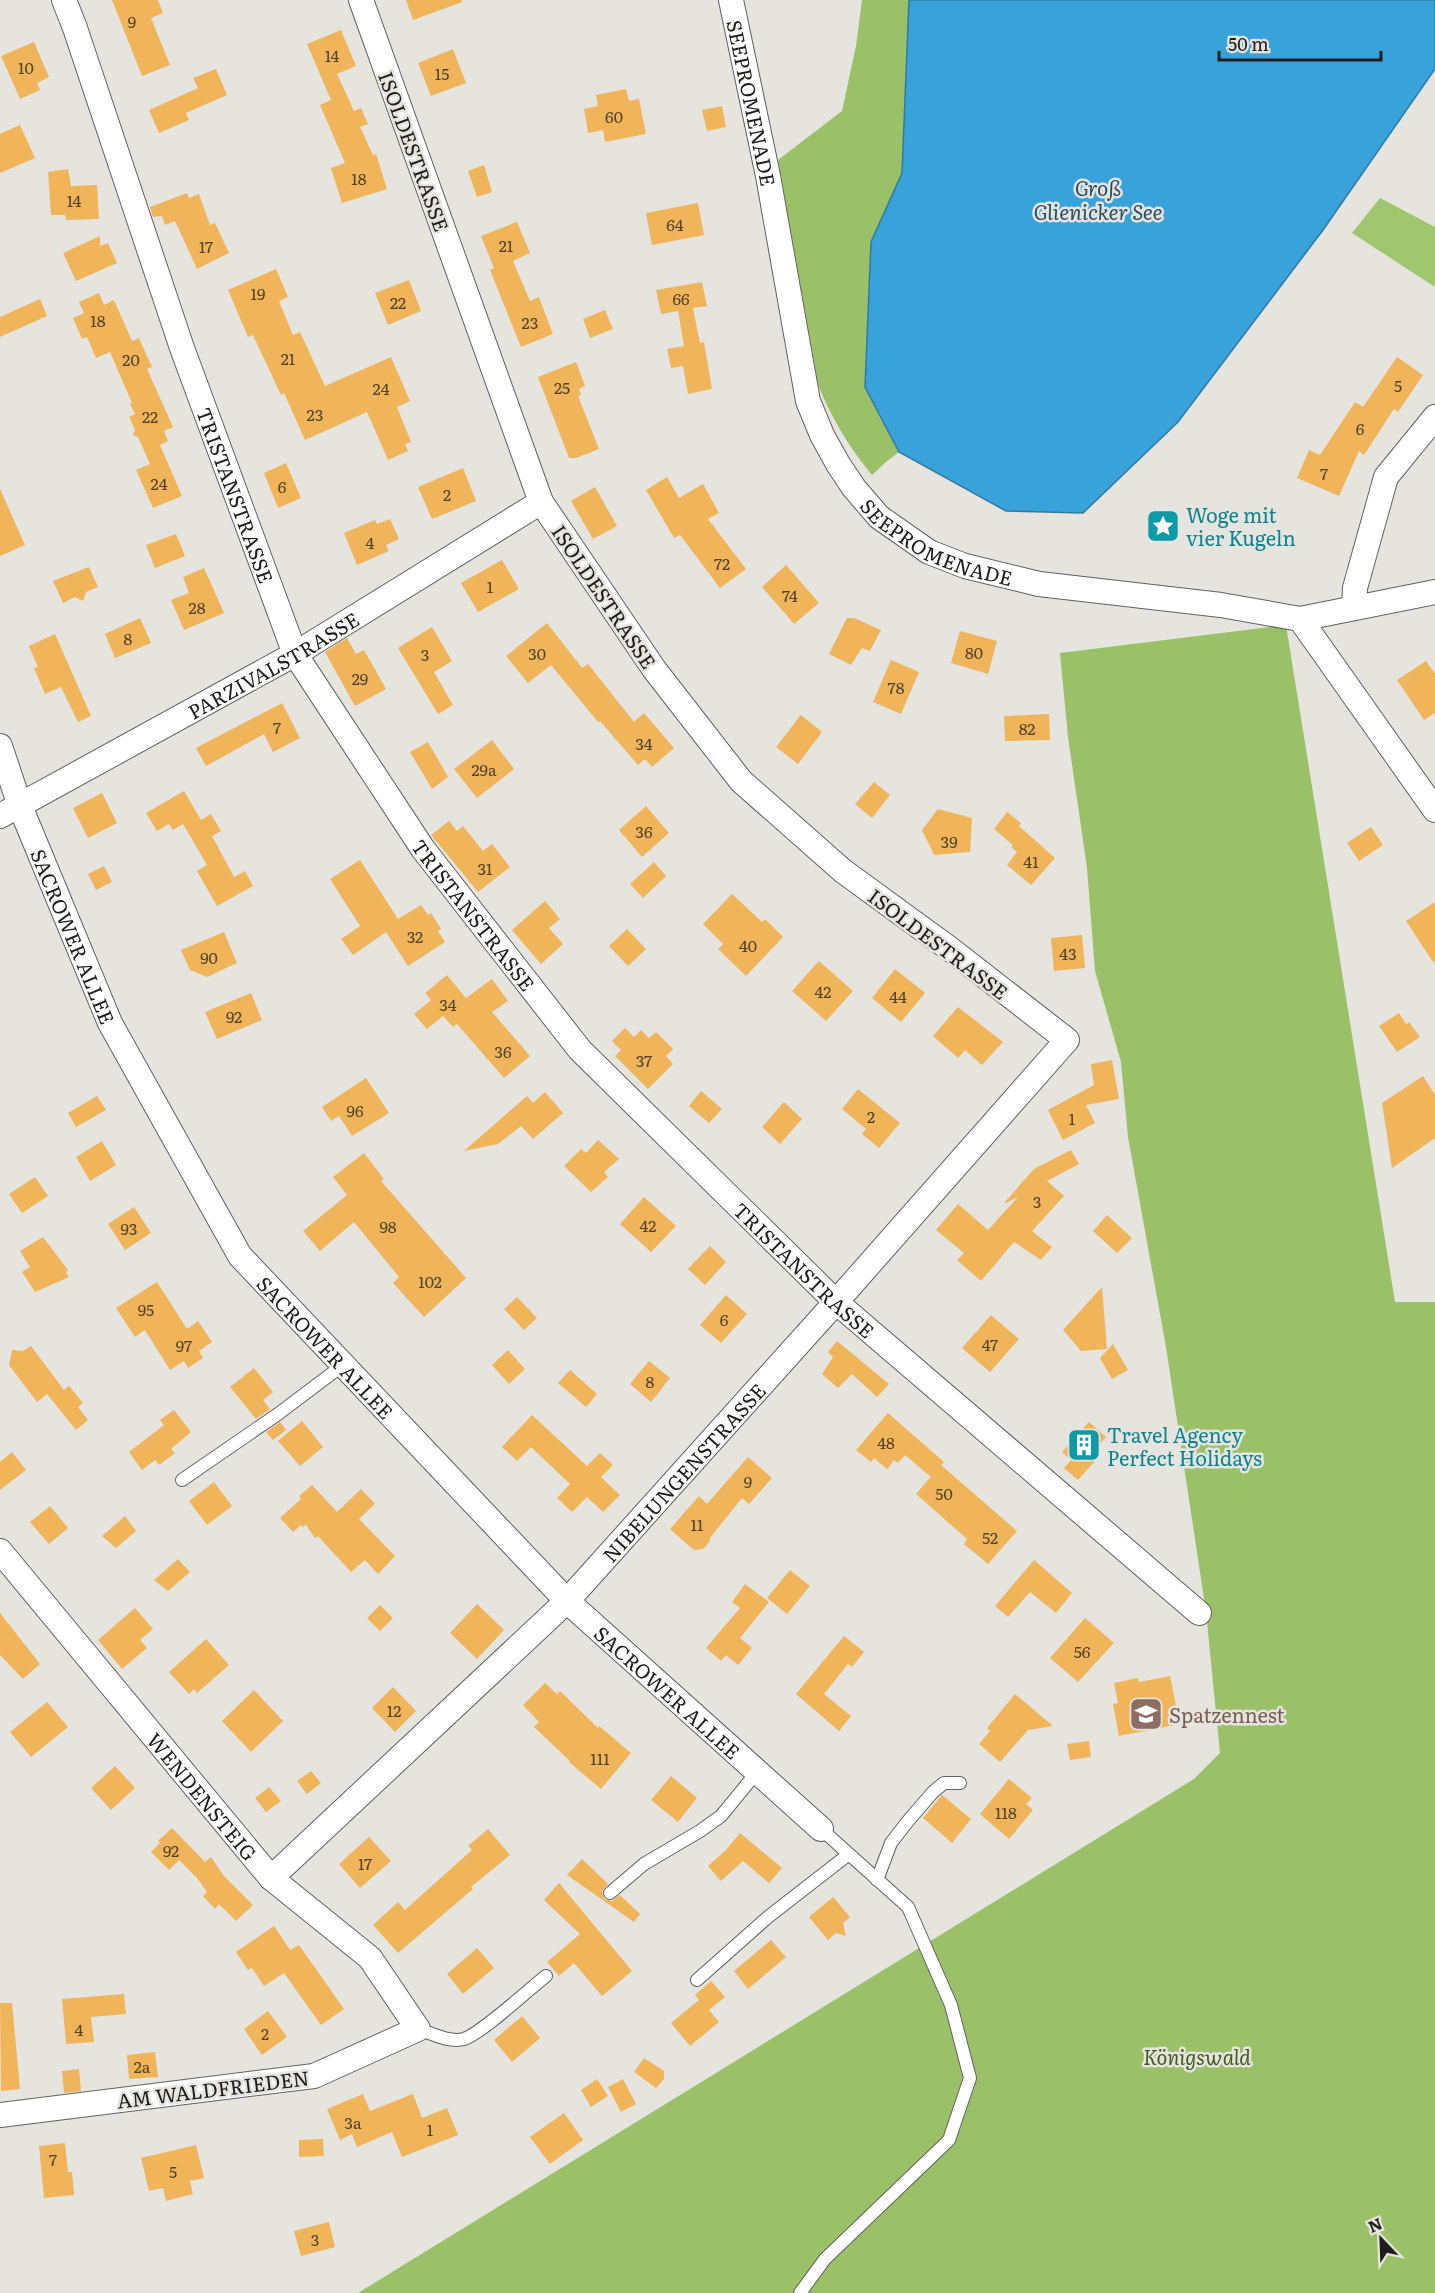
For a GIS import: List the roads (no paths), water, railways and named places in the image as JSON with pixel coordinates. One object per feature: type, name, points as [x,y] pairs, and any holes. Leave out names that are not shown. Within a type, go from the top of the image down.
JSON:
[{"type":"street","name":"TRISTANSTRASSE","points":[[64,0],[182,348],[295,654],[423,849],[580,1050],[836,1302],[1199,1614]]},
{"type":"street","name":"ISOLDESTRASSE","points":[[361,0],[541,502],[654,669],[741,781],[843,871],[950,949],[1066,1040]]},
{"type":"street","name":"SEEPROMENADE","points":[[731,0],[768,176],[808,400],[822,435],[838,464],[854,488],[879,517],[929,552],[965,566],[1029,581],[1221,605],[1300,620]]},
{"type":"street","points":[[1354,607],[1355,588],[1386,477],[1435,417]]},
{"type":"street","name":"PARZIVALSTRASSE","points":[[10,811],[295,654],[541,502]]},
{"type":"street","points":[[1435,592],[1300,620],[1435,810]]},
{"type":"street","name":"SACROWER ALLEE","points":[[0,746],[10,811],[110,1023],[240,1256],[567,1601],[821,1829]]},
{"type":"street","name":"NIBELUNGENSTRASSE","points":[[271,1878],[567,1601],[836,1302],[1066,1040]]},
{"type":"street","name":"WENDENSTEIG","points":[[0,1551],[271,1878],[370,1958],[418,2029]]},
{"type":"street","name":"AM WALDFRIEDEN","points":[[0,2115],[314,2076],[418,2029]]},
{"type":"lane","points":[[182,1480],[278,1414],[343,1365]]},
{"type":"lane","points":[[610,1893],[644,1864],[700,1831],[721,1815],[757,1772]]},
{"type":"lane","points":[[877,1880],[891,1843],[926,1800],[944,1784],[960,1783]]},
{"type":"lane","points":[[800,2293],[825,2259],[949,2140],[970,2078],[951,2005],[908,1907],[821,1829]]},
{"type":"lane","points":[[697,1980],[768,1917],[849,1854]]},
{"type":"lane","points":[[418,2029],[451,2040],[463,2039],[477,2031],[546,1976]]},
{"type":"water","name":"Groß Glienicker See","points":[[909,0],[1435,0],[1435,69],[1323,230],[1178,422],[1083,513],[1006,511],[899,452],[865,387],[871,242],[902,173]]},
{"type":"place","name":"Woge mit vier Kugeln","points":[[1163,526]]},
{"type":"place","name":"Travel Agency Perfect Holidays","points":[[1084,1445]]},
{"type":"place","name":"Spatzennest","points":[[1146,1714]]},
{"type":"park label","name":"Königswald","points":[[1197,2056]]}]
